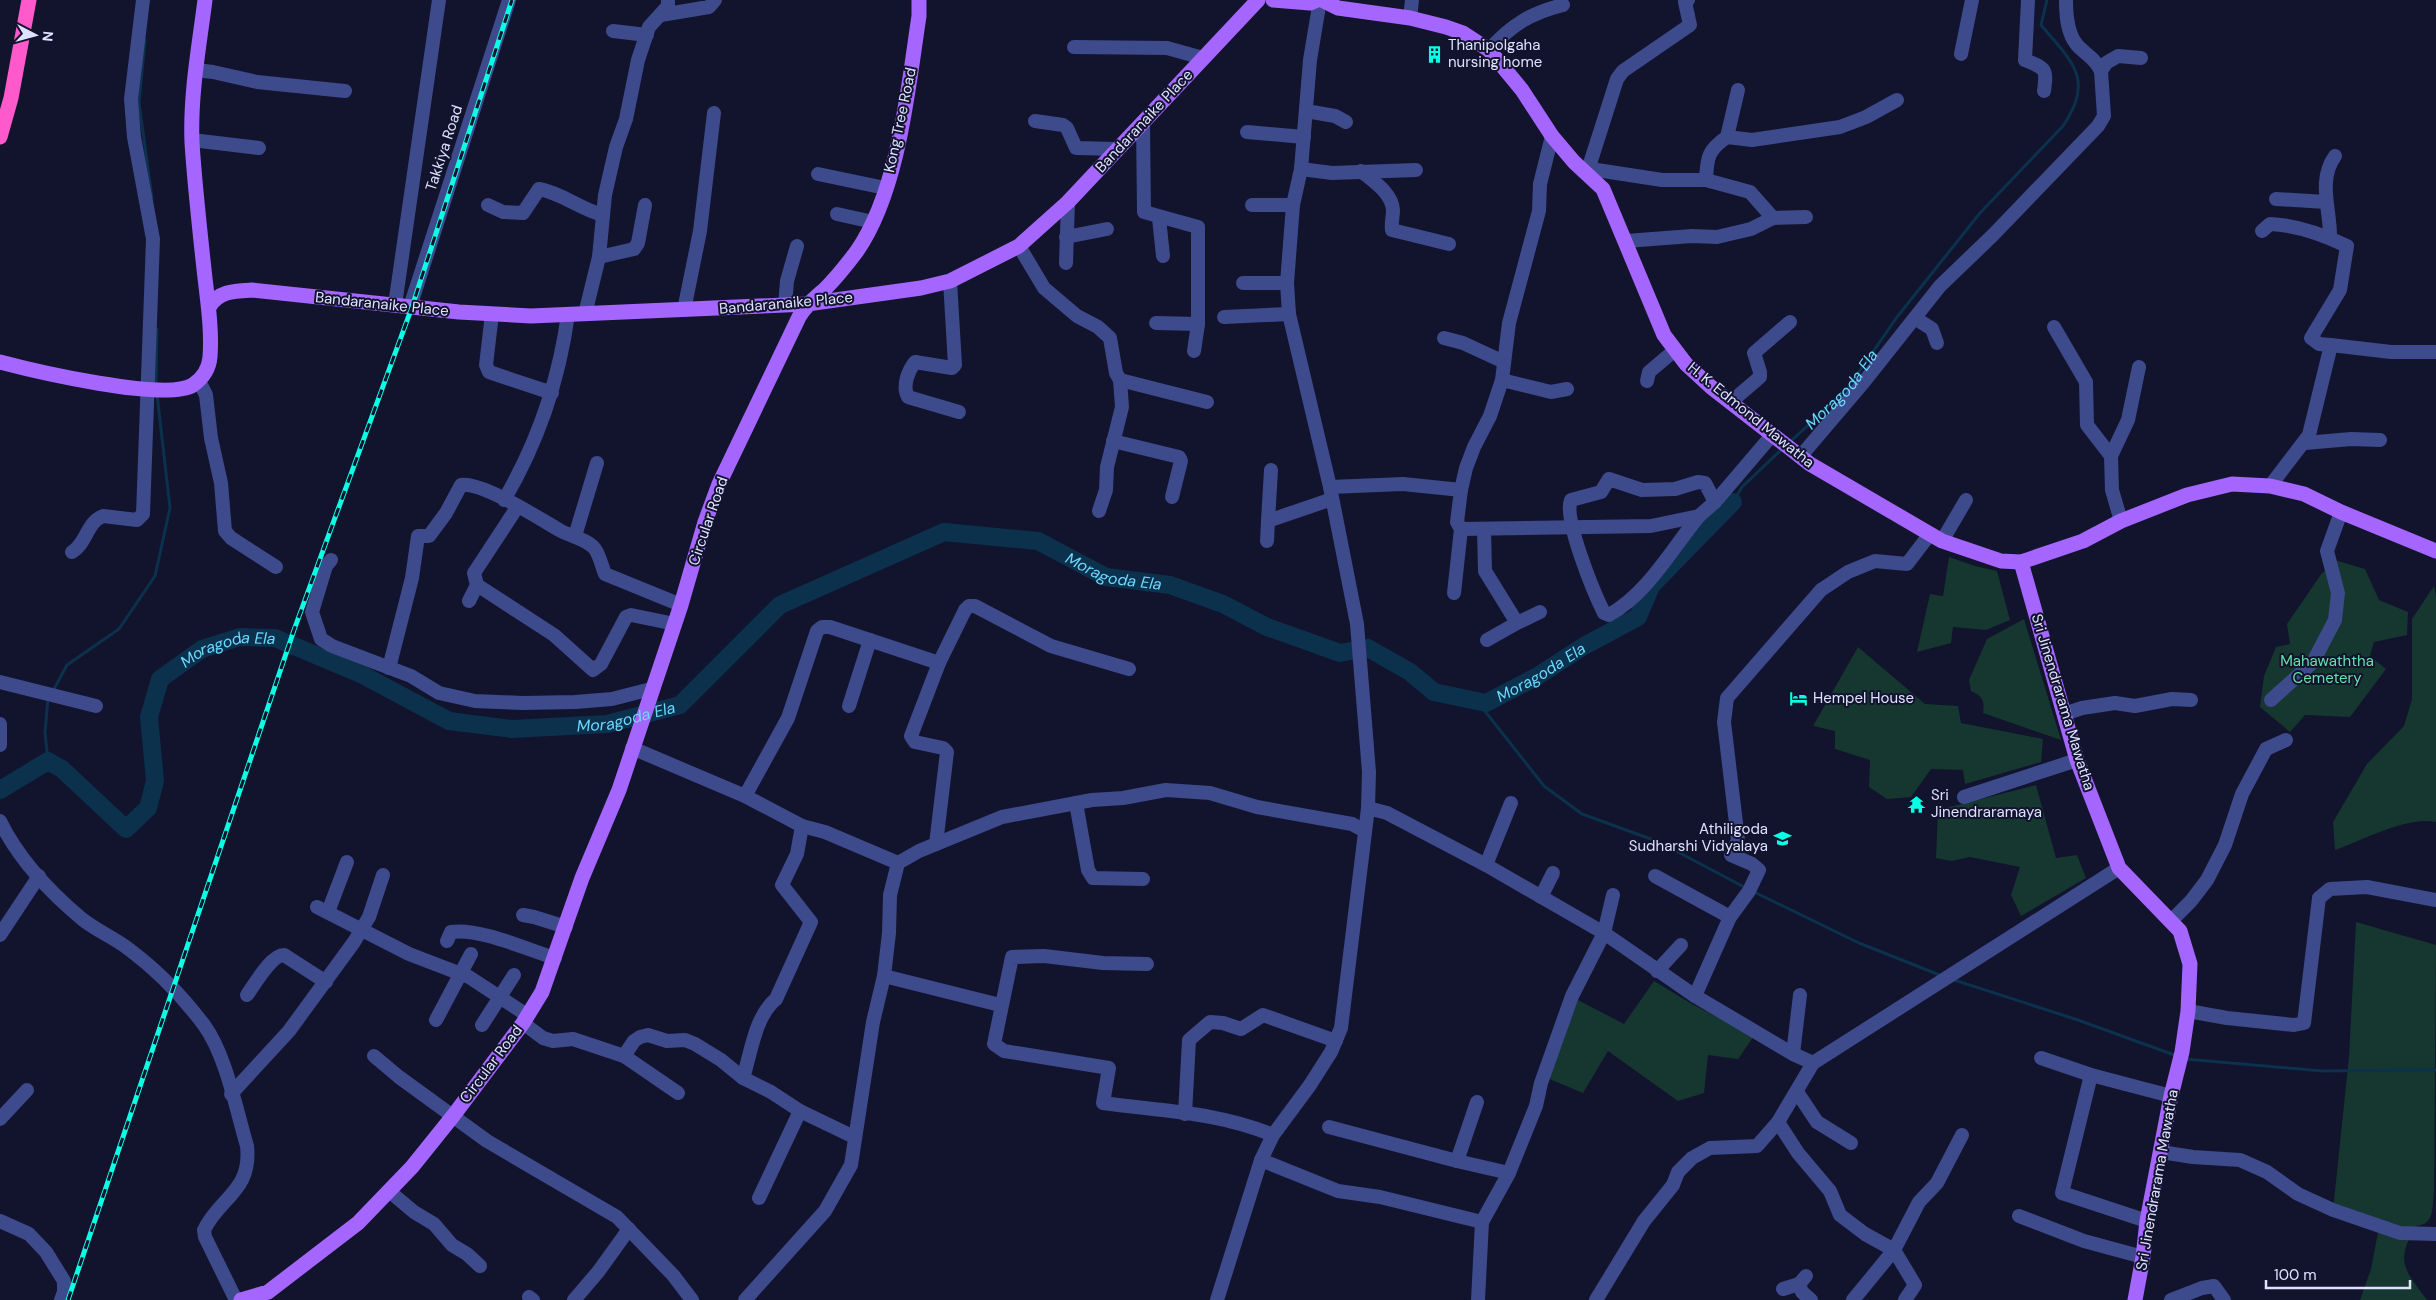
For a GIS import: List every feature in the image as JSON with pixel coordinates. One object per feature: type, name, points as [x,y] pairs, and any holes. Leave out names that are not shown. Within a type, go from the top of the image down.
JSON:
[{"type":"highway","points":[[1,129],[14,82],[29,0]]},
{"type":"main road","points":[[0,362],[41,373],[90,382],[171,390],[191,386],[209,366],[209,307],[192,140],[196,70],[205,0]]},
{"type":"main road","name":"Kong Tree Road","points":[[807,304],[826,288],[857,250],[873,222],[895,158],[901,131],[919,16],[919,0]]},
{"type":"main road","name":"Bandaranaike Place","points":[[209,307],[214,299],[224,293],[252,290],[403,306],[531,316],[807,304],[921,288],[950,281],[1019,246],[1068,202],[1258,0]]},
{"type":"main road","points":[[1273,0],[1310,2],[1320,0]]},
{"type":"main road","name":"H. K. Edmond Mawatha","points":[[1320,0],[1338,8],[1410,18],[1463,33],[1489,50],[1522,90],[1552,136],[1574,162],[1603,189],[1626,241],[1647,297],[1664,335],[1675,350],[1711,387],[1732,401],[1798,455],[1936,537],[2001,560],[2022,562],[2083,541],[2121,521],[2187,495],[2232,484],[2270,486],[2304,494],[2340,512],[2436,551]]},
{"type":"main road","name":"Circular Road","points":[[241,1300],[265,1296],[358,1223],[389,1191],[412,1167],[453,1116],[525,1019],[547,982],[582,878],[618,790],[652,686],[675,624],[704,522],[719,484],[776,360],[807,304]]},
{"type":"main road","name":"Sri Jinendrarama Mawatha","points":[[2022,562],[2077,760],[2119,868],[2172,920],[2180,931],[2190,964],[2188,1011],[2181,1056],[2146,1221],[2143,1257],[2135,1300]]},
{"type":"street","points":[[72,552],[82,544],[98,518],[103,516],[137,520],[143,514],[150,389],[153,239],[134,137],[131,99],[143,0]]},
{"type":"street","points":[[403,306],[439,0]]},
{"type":"street","name":"Takkiya Road","points":[[403,306],[510,0]]},
{"type":"street","points":[[586,314],[599,256],[603,215],[616,147],[626,119],[638,60],[649,28],[668,6],[668,0]]},
{"type":"street","points":[[661,15],[709,7],[715,0]]},
{"type":"street","points":[[1217,1300],[1261,1160],[1273,1135],[1310,1085],[1336,1041],[1341,1028],[1368,808],[1369,772],[1357,624],[1331,493],[1289,314],[1287,283],[1293,205],[1301,169],[1310,60],[1320,0]]},
{"type":"street","points":[[1410,18],[1412,0]]},
{"type":"street","points":[[1961,54],[1972,0]]},
{"type":"street","points":[[2028,0],[2025,60],[2044,68],[2047,72],[2044,91]]},
{"type":"street","points":[[1798,455],[1864,383],[1940,286],[1994,235],[2098,126],[2104,116],[2101,71],[2095,59],[2077,44],[2066,20],[2066,0]]},
{"type":"street","points":[[1587,173],[1617,79],[1622,71],[1690,25],[1686,1]]},
{"type":"street","points":[[1489,50],[1506,31],[1538,11],[1563,5]]},
{"type":"street","points":[[613,31],[647,35]]},
{"type":"street","points":[[1074,47],[1166,48],[1204,58]]},
{"type":"street","points":[[2101,71],[2106,63],[2118,56],[2141,58]]},
{"type":"street","points":[[196,70],[220,73],[256,82],[345,91]]},
{"type":"street","points":[[1727,137],[1738,90]]},
{"type":"street","points":[[1706,180],[1706,166],[1712,147],[1727,137],[1752,140],[1840,127],[1897,100]]},
{"type":"street","points":[[1306,111],[1335,116],[1346,122]]},
{"type":"street","points":[[684,310],[701,222],[714,113]]},
{"type":"street","points":[[1035,121],[1064,125],[1076,148],[1118,149]]},
{"type":"street","points":[[1143,122],[1144,212],[1159,218],[1198,227],[1198,324],[1194,352]]},
{"type":"street","points":[[1247,132],[1304,137]]},
{"type":"street","points":[[1454,593],[1460,530],[1457,522],[1461,490],[1468,461],[1490,416],[1502,380],[1509,323],[1539,211],[1540,184],[1552,136]]},
{"type":"street","points":[[192,140],[260,148]]},
{"type":"street","points":[[2330,238],[2331,226],[2325,188],[2331,161],[2335,156]]},
{"type":"street","points":[[1301,169],[1332,173],[1416,170]]},
{"type":"street","points":[[1587,173],[1597,170],[1662,180],[1706,180],[1750,192],[1773,218]]},
{"type":"street","points":[[1361,171],[1380,186],[1390,200],[1393,209],[1392,230],[1449,244]]},
{"type":"street","points":[[818,174],[885,188]]},
{"type":"street","points":[[488,205],[503,212],[523,213],[539,189],[556,194],[590,212],[603,215]]},
{"type":"street","points":[[2276,199],[2326,202]]},
{"type":"street","points":[[1066,263],[1068,202]]},
{"type":"street","points":[[599,256],[628,252],[634,249],[638,243],[645,205]]},
{"type":"street","points":[[1252,205],[1293,205]]},
{"type":"street","points":[[837,214],[873,222]]},
{"type":"street","points":[[1626,241],[1692,236],[1717,237],[1751,229],[1773,218],[1806,217]]},
{"type":"street","points":[[1159,218],[1162,256]]},
{"type":"street","points":[[2262,231],[2270,224],[2281,224],[2330,238],[2347,246],[2340,290],[2312,338],[2319,344],[2391,352],[2436,352]]},
{"type":"street","points":[[1066,237],[1107,229]]},
{"type":"street","points":[[785,305],[787,281],[797,246]]},
{"type":"street","points":[[1019,246],[1044,288],[1077,316],[1098,328],[1110,338],[1116,373],[1120,380],[1122,416],[1106,467],[1106,490],[1099,511]]},
{"type":"street","points":[[950,281],[955,365],[952,368],[915,362],[910,368],[906,392],[908,397],[959,412]]},
{"type":"street","points":[[1243,283],[1287,283]]},
{"type":"street","points":[[492,314],[486,365],[489,372],[552,393]]},
{"type":"street","points":[[504,500],[521,471],[540,430],[564,347],[568,314]]},
{"type":"street","points":[[1224,317],[1289,314]]},
{"type":"street","points":[[1915,318],[1932,329],[1937,344]]},
{"type":"street","points":[[1732,401],[1760,377],[1754,353],[1790,322]]},
{"type":"street","points":[[1156,323],[1198,324]]},
{"type":"street","points":[[2054,328],[2086,382],[2087,424],[2111,456]]},
{"type":"street","points":[[1444,338],[1463,343],[1504,362]]},
{"type":"street","points":[[2270,486],[2309,436],[2331,345]]},
{"type":"street","points":[[1647,380],[1649,372],[1675,350]]},
{"type":"street","points":[[2121,521],[2112,490],[2111,456],[2128,420],[2139,367]]},
{"type":"street","points":[[198,380],[206,394],[210,438],[221,483],[226,531],[231,538],[276,567]]},
{"type":"street","points":[[1120,380],[1206,402]]},
{"type":"street","points":[[1502,380],[1551,392],[1567,389]]},
{"type":"street","points":[[1715,502],[1705,483],[1698,482],[1675,488],[1642,490],[1609,479],[1601,492],[1571,500],[1569,505],[1573,528],[1593,591],[1604,613],[1609,615],[1623,607],[1646,584],[1699,516],[1715,502],[1775,436]]},
{"type":"street","points":[[2305,443],[2352,439],[2380,440]]},
{"type":"street","points":[[1113,441],[1179,457],[1181,461],[1172,497]]},
{"type":"street","points":[[575,536],[597,463]]},
{"type":"street","points":[[1267,541],[1271,470]]},
{"type":"street","points":[[389,668],[412,578],[418,536],[429,536],[446,513],[461,485],[468,484],[518,506],[564,533],[575,536],[595,549],[605,574],[681,605]]},
{"type":"street","points":[[1268,522],[1331,493],[1403,484],[1461,490]]},
{"type":"street","points":[[1694,996],[1730,916],[1752,886],[1759,870],[1731,855],[1738,840],[1724,722],[1727,698],[1821,590],[1848,572],[1875,561],[1906,564],[1936,537],[1966,500]]},
{"type":"street","points":[[469,601],[477,585],[474,573],[518,506]]},
{"type":"street","points":[[2271,700],[2313,662],[2335,620],[2338,593],[2327,551],[2340,512]]},
{"type":"street","points":[[1460,530],[1651,526],[1699,516]]},
{"type":"street","points":[[1484,529],[1485,571],[1518,623]]},
{"type":"street","points":[[331,560],[326,566],[312,612],[320,639],[411,676],[439,693],[498,703],[575,702],[612,699],[652,686]]},
{"type":"street","points":[[477,585],[554,635],[593,670],[601,664],[626,617],[631,615],[675,624]]},
{"type":"street","points":[[936,844],[947,752],[943,748],[916,742],[911,736],[939,663],[965,610],[969,606],[975,606],[1050,646],[1129,670]]},
{"type":"street","points":[[1487,640],[1540,612]]},
{"type":"street","points":[[745,796],[788,718],[817,631],[822,627],[830,626],[939,663]]},
{"type":"street","points":[[849,706],[870,640]]},
{"type":"street","points":[[0,682],[96,706]]},
{"type":"street","points":[[2064,714],[2082,708],[2115,703],[2135,706],[2172,699],[2191,700]]},
{"type":"street","points":[[0,724],[0,745]]},
{"type":"street","points":[[2172,920],[2191,901],[2207,880],[2225,845],[2242,794],[2266,749],[2286,740]]},
{"type":"street","points":[[632,748],[745,796],[802,826],[825,832],[898,864]]},
{"type":"street","points":[[1964,797],[2077,760]]},
{"type":"street","points":[[745,1300],[825,1211],[851,1165],[873,1022],[884,976],[889,933],[890,895],[898,864],[936,844],[1002,817],[1076,803],[1166,790],[1210,794],[1257,807],[1352,824],[1365,831]]},
{"type":"street","points":[[1076,803],[1088,870],[1093,878],[1143,879]]},
{"type":"street","points":[[1486,865],[1511,804]]},
{"type":"street","points":[[1368,808],[1387,812],[1486,865],[1604,933],[1694,996],[1793,1054],[1813,1063]]},
{"type":"street","points":[[0,821],[11,844],[39,876],[82,919],[128,949],[164,979],[205,1026],[217,1046],[247,1146],[247,1163],[238,1190],[216,1212],[204,1230],[236,1300]]},
{"type":"street","points":[[743,1078],[759,1026],[768,1006],[776,999],[811,922],[782,885],[796,854],[802,826]]},
{"type":"street","points":[[347,862],[325,909],[409,954],[460,973],[500,996],[543,1038],[553,1041],[573,1039],[624,1056],[678,1093]]},
{"type":"street","points":[[1596,1300],[1644,1221],[1673,1185],[1678,1172],[1692,1158],[1710,1148],[1757,1146],[1778,1122],[1813,1063],[2119,868]]},
{"type":"street","points":[[1541,897],[1553,873]]},
{"type":"street","points":[[231,1094],[272,1051],[326,982],[369,917],[384,875]]},
{"type":"street","points":[[0,935],[39,876]]},
{"type":"street","points":[[1655,876],[1730,916]]},
{"type":"street","points":[[2188,1011],[2236,1019],[2294,1025],[2304,1023],[2320,898],[2330,888],[2367,887],[2436,900]]},
{"type":"street","points":[[1478,1300],[1482,1222],[1509,1173],[1536,1106],[1541,1083],[1567,1010],[1604,933],[1613,895]]},
{"type":"street","points":[[523,915],[534,916],[566,927]]},
{"type":"street","points":[[447,941],[451,932],[463,930],[489,935],[555,958]]},
{"type":"street","points":[[1657,971],[1681,945]]},
{"type":"street","points":[[436,1020],[471,954]]},
{"type":"street","points":[[247,995],[273,960],[280,955],[284,955],[326,982]]},
{"type":"street","points":[[1147,964],[1103,963],[1044,956],[1012,957],[1005,995],[1000,1005],[994,1044],[1004,1051],[1109,1068],[1103,1103],[1214,1116],[1251,1126],[1273,1135]]},
{"type":"street","points":[[482,1025],[514,975]]},
{"type":"street","points":[[884,976],[1000,1005]]},
{"type":"street","points":[[1793,1054],[1800,995]]},
{"type":"street","points":[[1185,1114],[1189,1040],[1210,1022],[1223,1023],[1240,1029],[1263,1015],[1336,1041]]},
{"type":"street","points":[[624,1056],[634,1041],[640,1037],[648,1035],[667,1041],[685,1040],[721,1060],[743,1078],[771,1092],[800,1111],[854,1137]]},
{"type":"street","points":[[374,1056],[453,1116],[537,1172],[617,1217],[673,1275],[692,1300]]},
{"type":"street","points":[[2041,1058],[2090,1076],[2171,1096]]},
{"type":"street","points":[[2090,1076],[2062,1193],[2146,1221]]},
{"type":"street","points":[[0,1119],[28,1090]]},
{"type":"street","points":[[1797,1092],[1817,1122],[1851,1143]]},
{"type":"street","points":[[1457,1161],[1477,1102]]},
{"type":"street","points":[[759,1198],[800,1111]]},
{"type":"street","points":[[1778,1122],[1798,1153],[1830,1191],[1840,1215],[1864,1234],[1894,1250],[1915,1285],[1905,1300]]},
{"type":"street","points":[[1328,1127],[1509,1173]]},
{"type":"street","points":[[1852,1300],[1894,1250],[1919,1202],[1937,1183],[1962,1135]]},
{"type":"street","points":[[2162,1152],[2193,1157],[2240,1160],[2267,1172],[2298,1194],[2333,1210],[2400,1233],[2436,1234]]},
{"type":"street","points":[[1261,1160],[1338,1191],[1380,1196],[1482,1222]]},
{"type":"street","points":[[389,1191],[414,1212],[434,1224],[452,1245],[468,1254],[480,1266]]},
{"type":"street","points":[[2019,1216],[2084,1240],[2143,1257]]},
{"type":"street","points":[[0,1221],[29,1234],[46,1252],[64,1281],[64,1292],[61,1300]]},
{"type":"street","points":[[574,1300],[629,1229]]},
{"type":"street","points":[[1783,1289],[1803,1280],[1802,1292],[1811,1300]]},
{"type":"street","points":[[2171,1300],[2202,1288],[2214,1286],[2224,1300]]},
{"type":"green space","points":[[1949,557],[1997,571],[2010,620],[1986,630],[1953,627],[1951,643],[1917,652],[1930,594],[1943,596]]},
{"type":"green space","name":"Mahawaththa Cemetery","points":[[2338,561],[2365,569],[2379,600],[2408,612],[2407,635],[2374,642],[2370,656],[2386,669],[2350,717],[2305,715],[2290,732],[2260,707],[2264,676],[2276,647],[2290,644],[2287,624],[2322,573]]},
{"type":"green space","points":[[2434,586],[2436,596],[2436,822],[2412,822],[2385,830],[2335,850],[2333,822],[2367,764],[2404,726],[2412,699],[2412,619]]},
{"type":"green space","points":[[2024,619],[2061,740],[1983,713],[1984,705],[1982,699],[1971,691],[1969,680],[1987,639]]},
{"type":"green space","points":[[1858,647],[1925,704],[1958,706],[1961,723],[2043,739],[2041,762],[1965,784],[1963,770],[1931,769],[1911,797],[1887,799],[1869,787],[1870,760],[1835,749],[1835,731],[1813,726]]},
{"type":"green space","points":[[2036,785],[2056,858],[2077,855],[2086,878],[2021,916],[2011,895],[2020,867],[1970,857],[1951,861],[1936,858],[1938,810]]},
{"type":"green space","points":[[2356,922],[2436,945],[2434,1191],[2430,1219],[2422,1225],[2416,1226],[2404,1257],[2408,1272],[2427,1300],[2360,1300],[2371,1269],[2379,1227],[2333,1210],[2349,1057]]},
{"type":"green space","points":[[1654,981],[1692,1004],[1754,1036],[1738,1059],[1708,1055],[1704,1093],[1678,1101],[1608,1051],[1583,1093],[1547,1078],[1578,1000],[1624,1024]]},
{"type":"waterway","name":"Moragoda Ela","points":[[1790,442],[1848,388],[1897,317],[1980,213],[2063,126],[2073,110],[2077,96],[2078,83],[2076,72],[2062,50],[2041,25],[2047,0]]},
{"type":"waterway","points":[[145,40],[139,103],[152,198]]},
{"type":"waterway","points":[[156,385],[157,329]]},
{"type":"waterway","points":[[53,691],[67,665],[119,629],[155,576],[170,508],[157,394]]},
{"type":"waterway","name":"Moragoda Ela","points":[[1733,502],[1742,487],[1782,449]]},
{"type":"waterway","name":"Moragoda Ela","points":[[0,790],[48,761],[62,769],[126,829],[148,808],[155,781],[149,717],[160,679],[202,649],[240,637],[275,638],[363,675],[449,721],[512,729],[607,724],[680,705],[780,605],[944,532],[1038,541],[1106,577],[1170,585],[1223,604],[1267,627],[1340,653],[1368,648],[1410,672],[1434,692],[1486,703],[1536,677],[1584,646],[1638,617],[1651,586],[1733,502]]},
{"type":"waterway","points":[[48,698],[45,733],[48,761]]},
{"type":"waterway","points":[[1477,701],[1544,786],[1582,814],[1659,842],[1746,888]]},
{"type":"waterway","points":[[1752,891],[1859,943],[1942,976]]},
{"type":"waterway","points":[[1951,979],[2078,1020],[2177,1056]]},
{"type":"waterway","points":[[2185,1059],[2322,1071],[2436,1070]]},
{"type":"railway","points":[[68,1300],[294,630],[412,307],[512,0]]},
{"type":"place","name":"Thanipolgaha nursing home","points":[[1434,54]]},
{"type":"place","name":"Hempel House","points":[[1799,698]]},
{"type":"place","name":"Sri Jinendraramaya","points":[[1917,804]]},
{"type":"place","name":"Athiligoda Sudharshi Vidyalaya","points":[[1782,838]]}]
